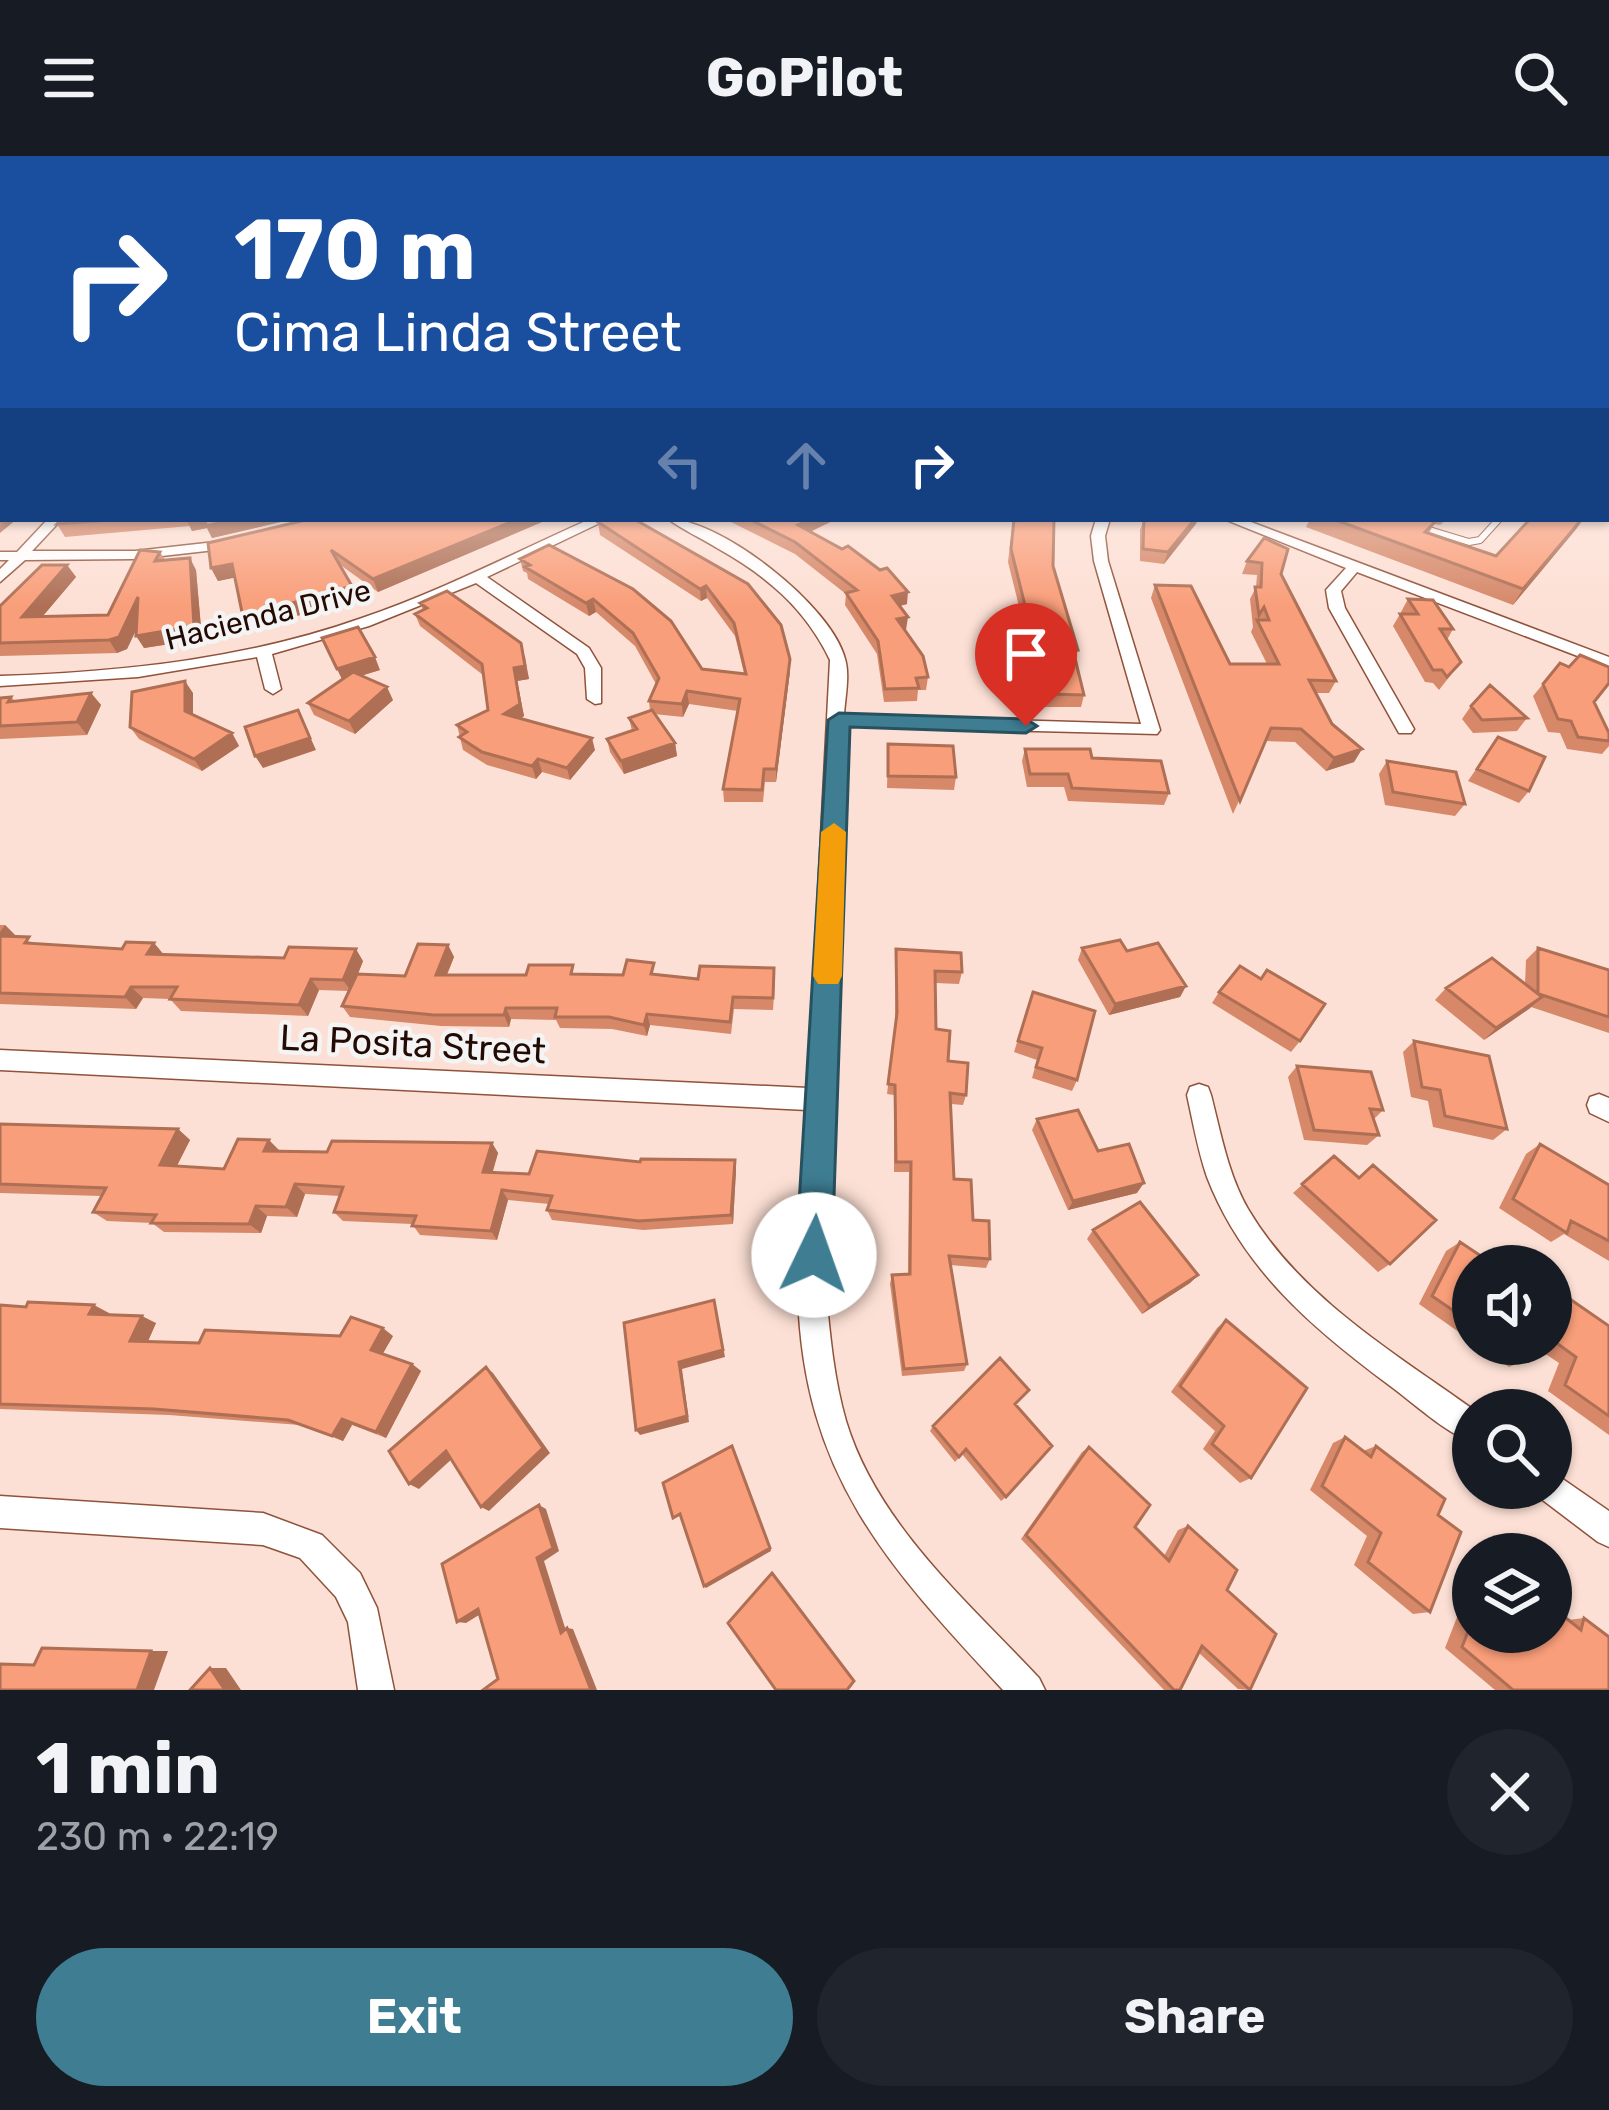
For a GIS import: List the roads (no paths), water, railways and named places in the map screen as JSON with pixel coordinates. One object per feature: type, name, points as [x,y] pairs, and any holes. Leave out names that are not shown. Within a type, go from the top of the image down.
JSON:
[{"type":"street","points":[[0,578],[52,522]]},
{"type":"street","name":"Hacienda Drive","points":[[0,682],[149,672],[263,651],[368,621],[594,522]]},
{"type":"street","points":[[680,522],[766,570],[803,601],[830,638],[838,660],[812,1293],[821,1381],[853,1474],[896,1544],[1027,1690]]},
{"type":"street","points":[[839,720],[1151,730],[1101,561],[1098,536],[1102,522]]},
{"type":"street","points":[[1240,522],[1609,663]]},
{"type":"street","points":[[0,556],[178,552],[246,542]]},
{"type":"street","points":[[1355,566],[1333,590],[1337,608],[1405,729]]},
{"type":"street","points":[[476,576],[583,651],[593,668],[595,699]]},
{"type":"street","points":[[263,651],[273,689]]},
{"type":"street","name":"La Posita Street","points":[[0,1060],[822,1100]]},
{"type":"street","points":[[1199,1095],[1221,1179],[1253,1238],[1285,1279],[1452,1412]]},
{"type":"street","points":[[1572,1503],[1609,1531]]},
{"type":"street","points":[[0,1512],[263,1529],[311,1546],[348,1585],[365,1620],[376,1690]]},
{"type":"lane","points":[[1403,522],[1469,542],[1480,540],[1496,522]]}]
